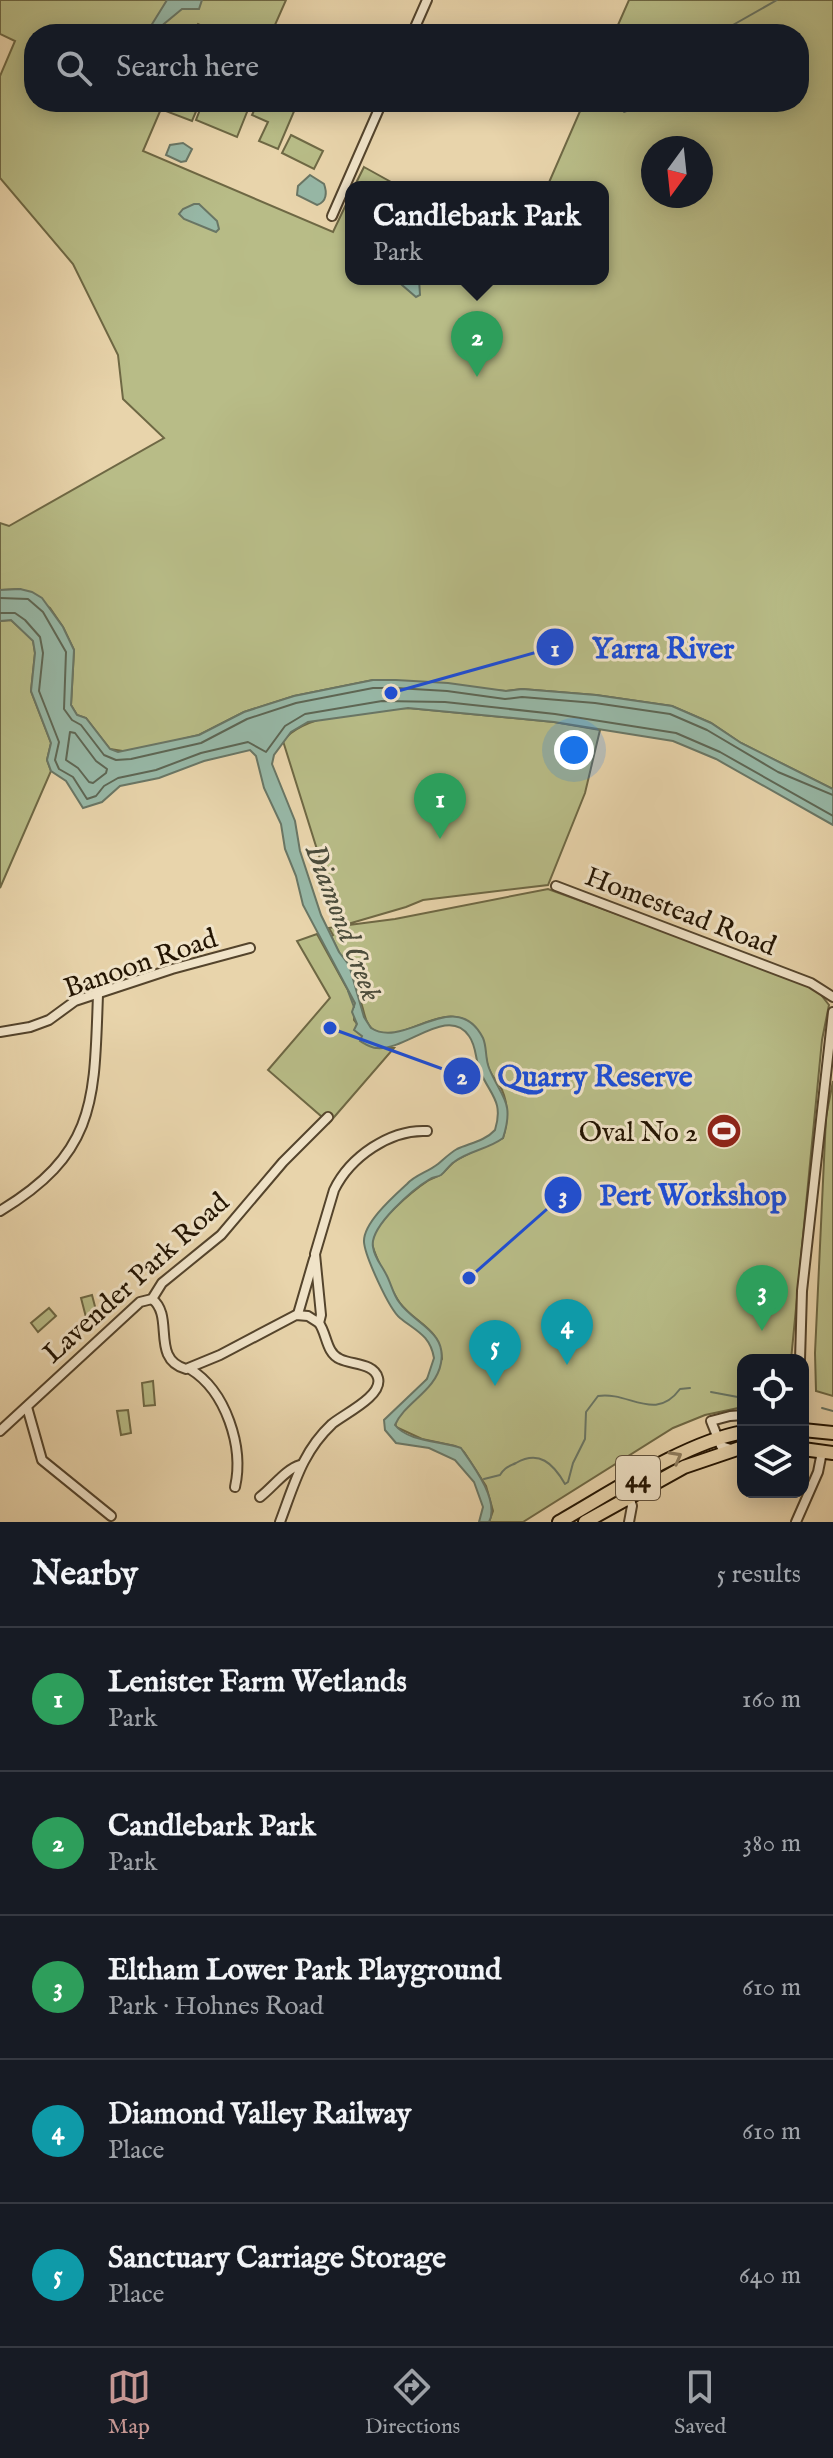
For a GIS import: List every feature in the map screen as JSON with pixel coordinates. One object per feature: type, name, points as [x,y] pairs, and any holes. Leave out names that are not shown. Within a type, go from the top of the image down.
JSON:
[{"type":"main road","points":[[809,1431],[833,1433]]},
{"type":"main road","name":"44","points":[[585,1522],[686,1451],[737,1433]]},
{"type":"main road","name":"44","points":[[559,1522],[684,1467],[737,1448]]},
{"type":"street","points":[[416,24],[427,0]]},
{"type":"street","points":[[347,181],[378,112]]},
{"type":"street","points":[[332,216],[345,186]]},
{"type":"street","name":"Homestead Road","points":[[556,886],[811,983],[833,997]]},
{"type":"street","name":"Banoon Road","points":[[0,1032],[35,1025],[52,1018],[69,1004],[172,969],[250,948]]},
{"type":"street","points":[[0,1211],[29,1194],[54,1173],[73,1144],[88,1110],[94,1084],[98,995]]},
{"type":"street","points":[[800,1354],[802,1291],[833,1012]]},
{"type":"street","name":"Lavender Park Road","points":[[0,1431],[140,1302],[152,1299],[162,1283],[229,1227],[283,1162],[328,1117]]},
{"type":"street","points":[[298,1314],[338,1182],[373,1146],[416,1131],[427,1131]]},
{"type":"street","points":[[315,1254],[321,1315],[319,1323]]},
{"type":"street","points":[[152,1299],[160,1309],[166,1352],[176,1365],[191,1368],[208,1383],[229,1423],[238,1458],[235,1487]]},
{"type":"street","points":[[191,1368],[298,1314],[319,1323],[333,1354],[339,1359],[370,1368],[378,1376],[373,1395],[332,1424],[300,1465],[280,1522]]},
{"type":"street","points":[[27,1407],[42,1460],[111,1516]]},
{"type":"street","points":[[737,1416],[711,1421],[721,1446],[737,1448]]},
{"type":"street","points":[[796,1522],[828,1453]]},
{"type":"street","points":[[260,1497],[276,1485],[289,1469],[300,1465]]},
{"type":"street","points":[[626,1492],[632,1511],[629,1522]]},
{"type":"green space","points":[[0,0],[286,0],[275,24],[24,24],[24,112],[160,112],[143,151],[333,232],[345,207],[345,285],[609,285],[609,181],[550,181],[580,112],[809,112],[809,24],[618,24],[629,0],[833,0],[833,789],[741,743],[711,723],[672,706],[596,695],[373,680],[294,696],[244,712],[199,735],[129,752],[110,749],[86,718],[77,715],[71,705],[74,650],[50,608],[20,589],[0,590],[0,523],[9,526],[164,438],[123,399],[118,355],[73,264],[0,178],[0,76],[15,41],[0,34]]},
{"type":"green space","points":[[168,112],[196,112],[192,121]]},
{"type":"green space","points":[[199,112],[247,112],[237,137],[196,120]]},
{"type":"green space","points":[[253,112],[294,112],[278,149],[259,141],[268,122],[252,115]]},
{"type":"green space","points":[[291,135],[323,151],[314,169],[282,153]]},
{"type":"green space","points":[[364,167],[389,181],[357,181]]},
{"type":"green space","points":[[11,620],[33,640],[35,653],[31,691],[51,743],[47,760],[51,771],[0,888],[0,621]]},
{"type":"green space","points":[[408,708],[554,722],[600,730],[585,793],[548,885],[423,900],[341,926],[283,741],[293,731],[341,714]]},
{"type":"green space","points":[[548,889],[790,977],[818,991],[829,1005],[822,1040],[792,1354],[737,1354],[737,1408],[705,1415],[673,1428],[523,1522],[489,1522],[493,1511],[486,1486],[464,1452],[455,1446],[422,1439],[396,1427],[395,1421],[442,1359],[432,1333],[400,1303],[393,1291],[373,1247],[374,1234],[395,1208],[422,1185],[442,1174],[458,1159],[503,1138],[507,1108],[502,1090],[487,1065],[482,1038],[468,1021],[455,1017],[441,1018],[386,1034],[370,1026],[329,928],[395,919]]},
{"type":"green space","points":[[317,934],[355,1003],[355,1030],[376,1048],[394,1048],[329,1123],[268,1070],[330,998],[297,941]]},
{"type":"green space","points":[[833,1081],[833,1396],[816,1391],[815,1353],[826,1117]]},
{"type":"green space","points":[[92,1295],[98,1318],[87,1321],[81,1298]]},
{"type":"green space","points":[[49,1308],[56,1316],[38,1332],[31,1323]]},
{"type":"green space","points":[[153,1381],[155,1405],[144,1406],[142,1383]]},
{"type":"green space","points":[[128,1410],[131,1433],[121,1435],[117,1411]]},
{"type":"water","points":[[167,0],[202,0],[199,9],[182,9],[164,24],[152,24]]},
{"type":"water","points":[[183,143],[192,149],[186,161],[166,155],[170,145]]},
{"type":"water","points":[[310,175],[325,187],[324,199],[317,205],[297,195],[298,186]]},
{"type":"water","points":[[199,204],[217,221],[219,229],[216,232],[179,214]]},
{"type":"water","points":[[402,285],[419,285],[420,295],[416,297]]},
{"type":"water","points":[[20,589],[42,598],[63,627],[74,650],[71,705],[77,715],[86,718],[110,749],[118,752],[199,735],[244,712],[294,696],[373,680],[396,680],[506,691],[522,689],[596,695],[672,706],[711,723],[741,743],[833,789],[833,825],[716,759],[673,741],[554,722],[408,708],[308,722],[291,732],[274,755],[272,764],[295,821],[300,851],[321,915],[349,965],[364,1017],[371,1028],[384,1033],[399,1031],[445,1017],[459,1017],[472,1023],[483,1038],[489,1068],[505,1100],[508,1116],[503,1138],[460,1158],[441,1175],[413,1191],[385,1219],[378,1229],[373,1247],[397,1299],[434,1335],[442,1352],[438,1373],[433,1381],[395,1425],[408,1435],[461,1448],[488,1494],[491,1504],[489,1522],[479,1522],[483,1507],[474,1482],[455,1460],[429,1448],[396,1443],[385,1430],[384,1420],[427,1379],[434,1358],[426,1339],[395,1313],[373,1270],[364,1242],[374,1218],[410,1181],[457,1149],[495,1130],[497,1105],[480,1071],[472,1040],[460,1028],[450,1025],[388,1047],[375,1048],[360,1041],[362,1036],[354,1030],[357,1024],[352,1012],[355,1003],[303,905],[285,849],[281,824],[264,788],[256,756],[250,750],[204,761],[159,778],[120,786],[102,802],[83,808],[66,781],[51,771],[47,760],[51,743],[31,691],[35,653],[33,641],[11,620],[0,621],[0,590]]},
{"type":"waterway","points":[[735,24],[777,0]]},
{"type":"waterway","name":"Diamond Creek","points":[[348,991],[354,1007]]},
{"type":"waterway","points":[[484,1479],[500,1475],[503,1470],[524,1459],[538,1458],[556,1470],[565,1484],[585,1439],[586,1412],[598,1396],[651,1405],[661,1404],[680,1389],[690,1388]]},
{"type":"waterway","points":[[711,1392],[737,1397]]},
{"type":"waterway","points":[[822,1408],[833,1411]]},
{"type":"place","name":"Candlebark Park","points":[[477,377]]},
{"type":"place","name":"Yarra River","points":[[391,693]]},
{"type":"place","name":"Lenister Farm Wetlands","points":[[440,839]]},
{"type":"place","name":"Quarry Reserve","points":[[330,1028]]},
{"type":"place","name":"Oval No 2","points":[[724,1131]]},
{"type":"place","name":"Pert Workshop","points":[[469,1278]]},
{"type":"place","name":"Eltham Lower Park Playground","points":[[762,1331]]},
{"type":"place","name":"Diamond Valley Railway","points":[[567,1365]]},
{"type":"place","name":"Sanctuary Carriage Storage","points":[[495,1386]]}]
